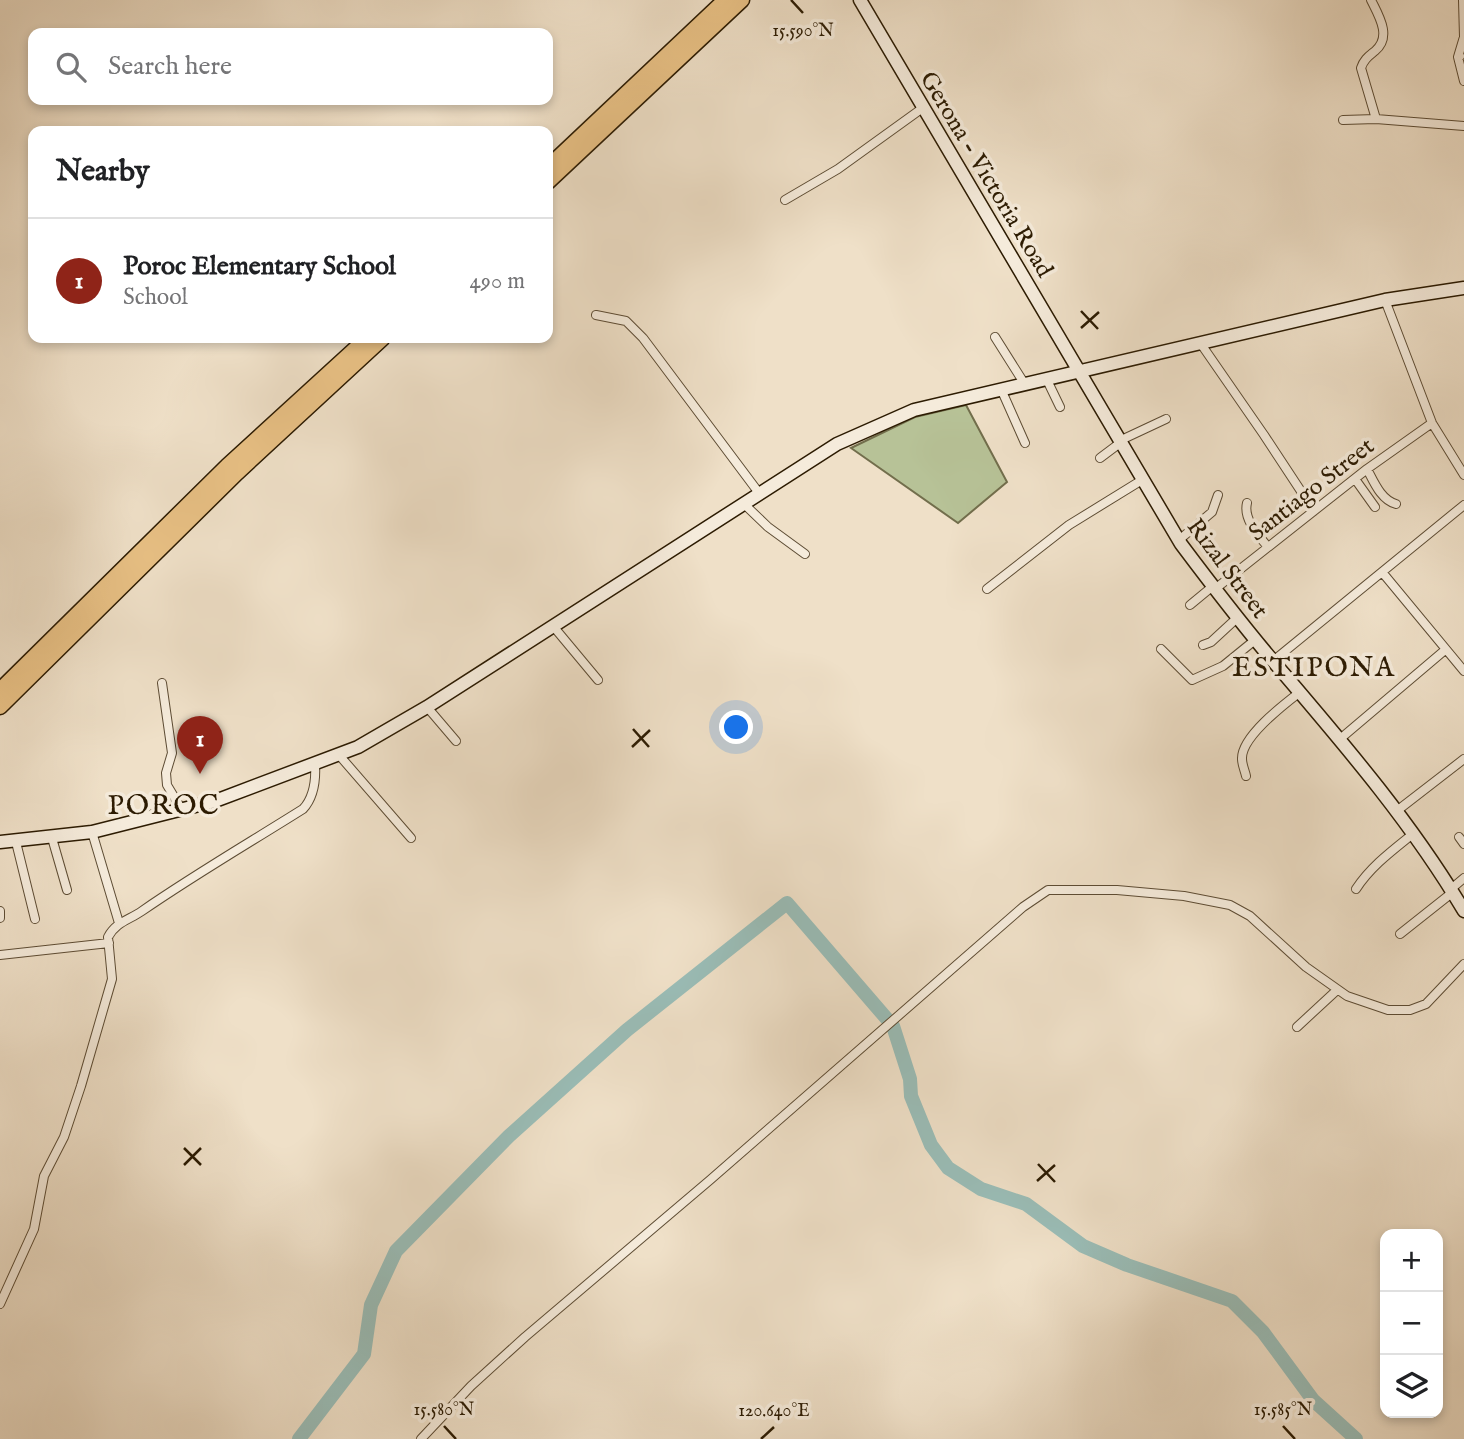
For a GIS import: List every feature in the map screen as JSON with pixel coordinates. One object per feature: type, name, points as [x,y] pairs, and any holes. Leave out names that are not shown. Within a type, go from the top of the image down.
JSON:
[{"type":"highway","points":[[553,162],[725,0]]},
{"type":"highway","points":[[553,177],[742,0]]},
{"type":"highway","points":[[0,690],[227,466],[362,343]]},
{"type":"highway","points":[[0,706],[237,474],[378,343]]},
{"type":"street","name":"Gerona - Victoria Road","points":[[859,0],[1078,370]]},
{"type":"street","points":[[1371,0],[1385,35],[1383,43],[1366,58],[1362,68],[1377,120]]},
{"type":"street","points":[[1463,0],[1464,37],[1461,56],[1464,81]]},
{"type":"street","points":[[785,200],[838,169],[924,107]]},
{"type":"street","points":[[1343,120],[1464,126]]},
{"type":"street","points":[[0,842],[92,832],[182,810],[358,747],[427,707],[837,444],[914,410],[1385,300],[1464,288]]},
{"type":"street","points":[[1385,300],[1432,422],[1464,475]]},
{"type":"street","points":[[596,315],[626,321],[643,338],[759,493]]},
{"type":"street","points":[[995,337],[1024,383]]},
{"type":"street","points":[[1201,344],[1314,511]]},
{"type":"street","name":"Rizal Street","points":[[1078,370],[1179,540],[1237,618],[1398,810],[1464,911]]},
{"type":"street","points":[[1046,378],[1060,407]]},
{"type":"street","points":[[1001,389],[1025,443]]},
{"type":"street","points":[[1100,458],[1120,442],[1166,419]]},
{"type":"street","name":"Santiago Street","points":[[1190,605],[1432,422]]},
{"type":"street","points":[[1367,469],[1384,497],[1396,504]]},
{"type":"street","points":[[1355,479],[1375,507]]},
{"type":"street","points":[[987,589],[1069,526],[1142,480]]},
{"type":"street","points":[[1179,540],[1212,512],[1218,495]]},
{"type":"street","points":[[743,503],[768,527],[805,554]]},
{"type":"street","points":[[1247,503],[1246,510],[1252,525],[1268,547]]},
{"type":"street","points":[[1273,661],[1464,505]]},
{"type":"street","points":[[1382,572],[1464,671]]},
{"type":"street","points":[[1203,645],[1211,642],[1237,618]]},
{"type":"street","points":[[553,626],[598,680]]},
{"type":"street","points":[[1161,649],[1192,680],[1223,666],[1255,640]]},
{"type":"street","points":[[1340,739],[1445,650]]},
{"type":"street","points":[[162,683],[172,753],[166,773],[167,785],[182,810]]},
{"type":"street","points":[[1246,776],[1241,757],[1246,748],[1270,717],[1300,692]]},
{"type":"street","points":[[427,707],[456,741]]},
{"type":"street","points":[[339,755],[411,838]]},
{"type":"street","points":[[0,1304],[34,1229],[44,1175],[72,1116],[112,979],[108,943],[110,932],[119,923],[139,913],[167,892],[303,809],[315,784],[316,764]]},
{"type":"street","points":[[1398,810],[1462,765]]},
{"type":"street","points":[[92,832],[119,923]]},
{"type":"street","points":[[1356,889],[1385,856],[1414,833]]},
{"type":"street","points":[[52,838],[67,890]]},
{"type":"street","points":[[16,842],[35,919]]},
{"type":"street","points":[[1400,934],[1464,878]]},
{"type":"street","points":[[421,1439],[471,1386],[525,1337],[1023,907],[1048,890],[1117,890],[1194,897],[1230,905],[1250,916],[1306,967],[1347,996],[1388,1010],[1410,1010],[1426,1004],[1464,964]]},
{"type":"street","points":[[0,911],[0,918]]},
{"type":"street","points":[[0,955],[108,943]]},
{"type":"street","points":[[1297,1027],[1338,989]]},
{"type":"green space","points":[[966,405],[1007,482],[958,523],[851,448],[915,417]]},
{"type":"waterway","points":[[299,1439],[364,1354],[371,1305],[396,1251],[509,1136],[627,1030],[787,903],[887,1019]]},
{"type":"waterway","points":[[893,1026],[910,1079],[911,1096],[931,1145],[948,1168],[981,1189],[1026,1204],[1083,1246],[1127,1265],[1232,1301],[1263,1332],[1313,1400],[1356,1439]]},
{"type":"place","name":"Poroc Elementary School","points":[[200,774]]},
{"type":"district","name":"ESTIPONA","points":[[1314,666]]},
{"type":"district","name":"POROC","points":[[164,804]]}]
